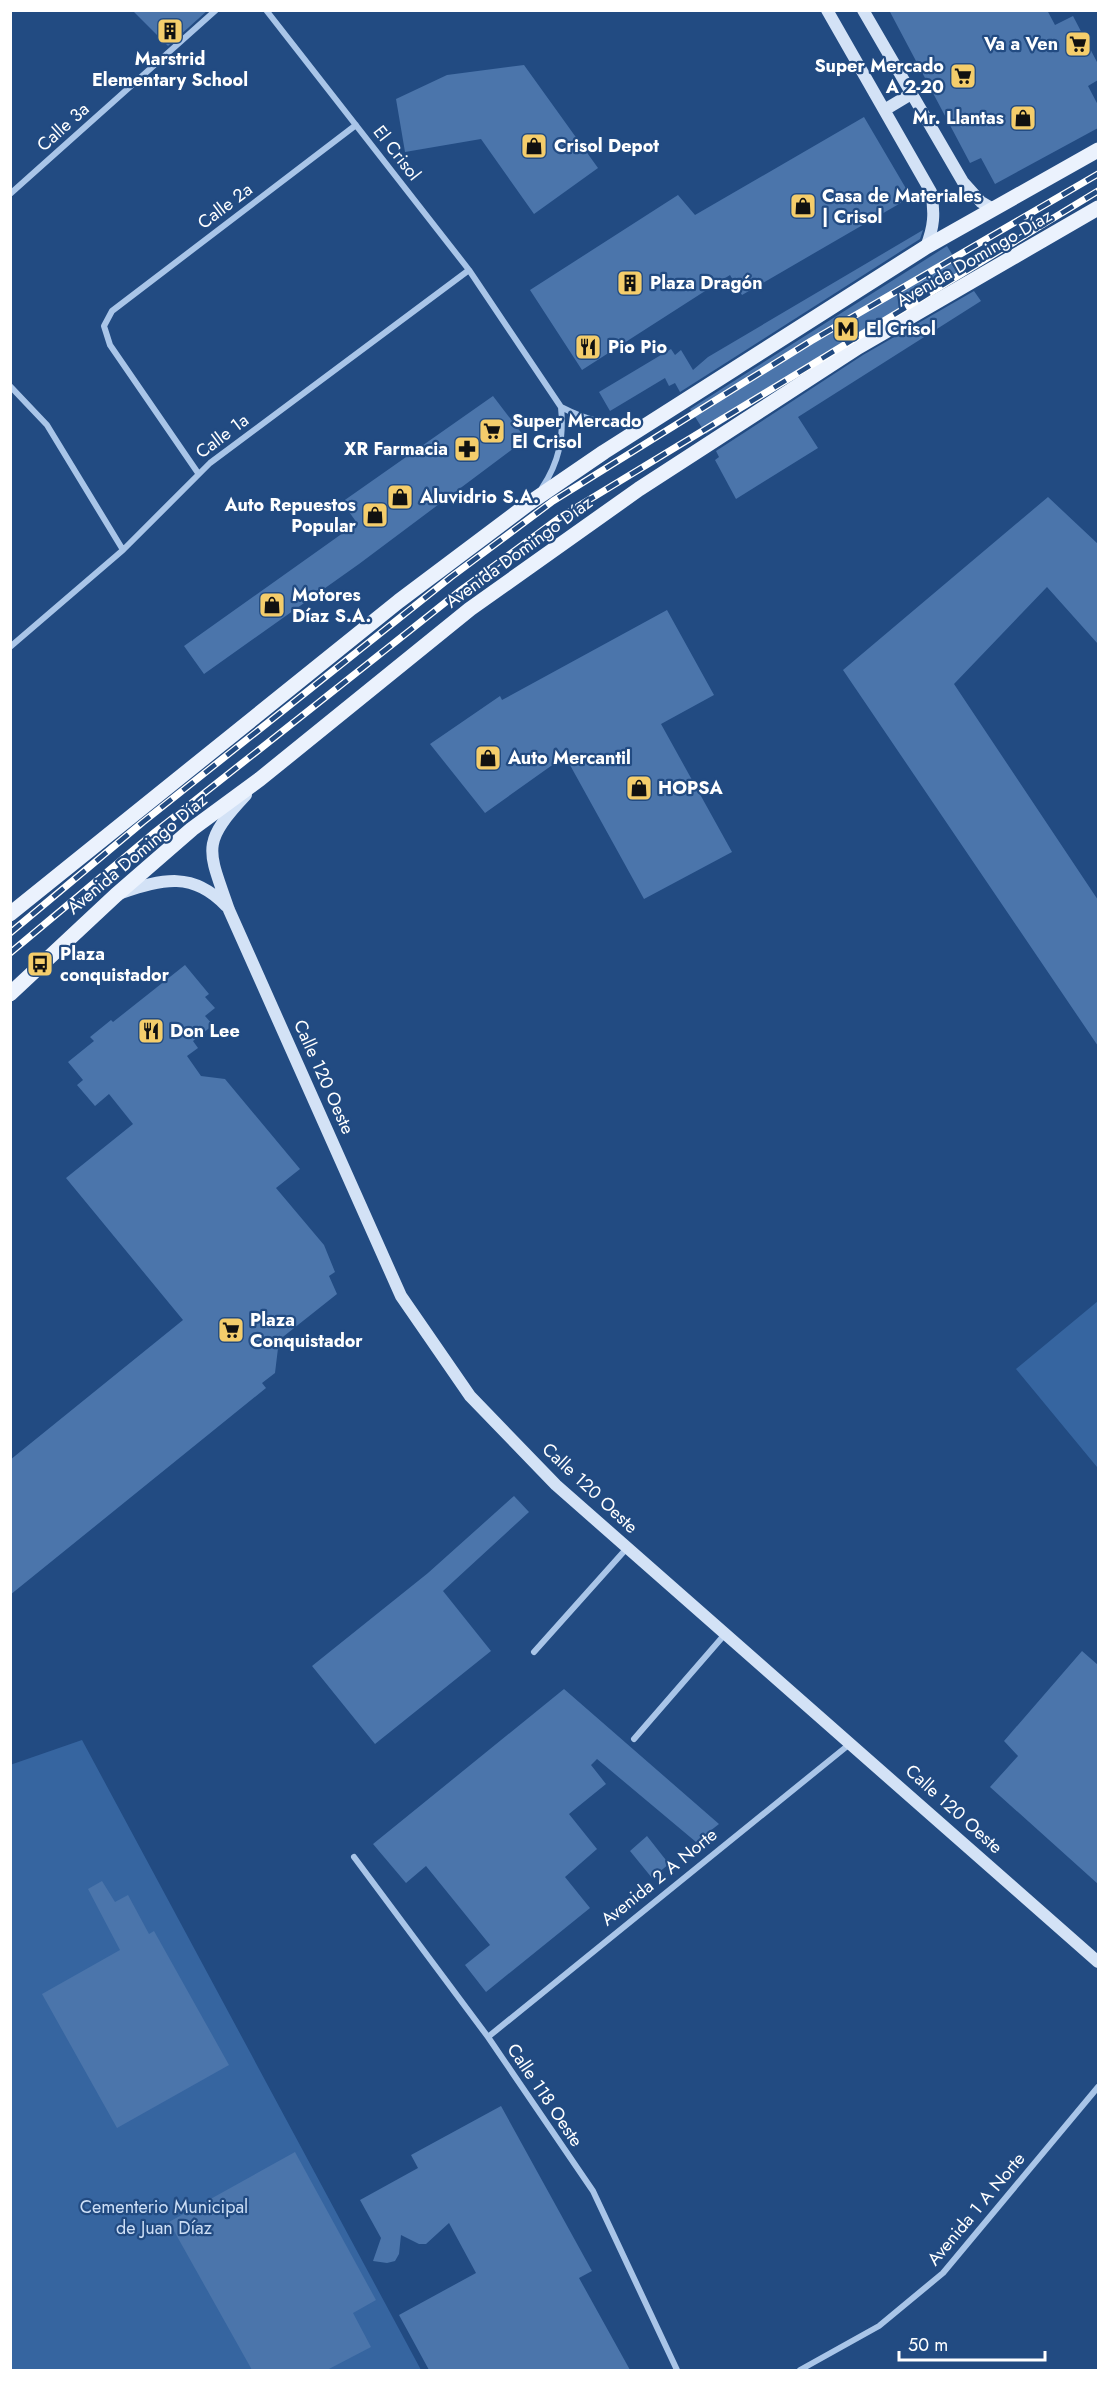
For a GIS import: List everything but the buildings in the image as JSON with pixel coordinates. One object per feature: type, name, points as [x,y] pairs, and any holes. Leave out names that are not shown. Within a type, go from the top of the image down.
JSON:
[{"type":"main road","name":"Avenida Domingo Díaz","points":[[10,914],[399,601],[528,504],[926,247],[1098,150]]},
{"type":"main road","name":"Avenida Domingo Díaz","points":[[10,994],[116,895],[192,829],[260,779],[470,609],[639,489],[858,347],[1098,208]]},
{"type":"street","name":"Calle 3a","points":[[10,194],[216,10]]},
{"type":"street","name":"El Crisol","points":[[266,10],[469,270],[561,407]]},
{"type":"street","points":[[827,10],[932,192],[935,212],[926,247]]},
{"type":"street","points":[[863,10],[963,182],[981,202],[993,209]]},
{"type":"street","points":[[886,109],[911,94]]},
{"type":"street","name":"Calle 2a","points":[[198,473],[110,345],[104,326],[112,310],[356,125]]},
{"type":"street","name":"Calle 1a","points":[[10,647],[123,550],[198,473],[469,270]]},
{"type":"street","points":[[10,386],[47,425],[123,550]]},
{"type":"street","points":[[528,504],[554,469],[561,449],[561,407],[580,417],[601,423],[623,425],[665,414]]},
{"type":"street","name":"Calle 120 Oeste","points":[[260,779],[218,825],[213,840],[212,860],[229,910],[401,1296],[470,1396],[556,1485],[851,1742],[1098,1962]]},
{"type":"street","name":"Calle 120 Oeste","points":[[116,895],[151,883],[179,881],[196,884],[213,893],[229,910]]},
{"type":"street","points":[[534,1652],[628,1547]]},
{"type":"street","points":[[634,1739],[726,1633]]},
{"type":"street","name":"Avenida 2 A Norte","points":[[488,2037],[851,1742]]},
{"type":"street","name":"Calle 118 Oeste","points":[[354,1857],[488,2037],[593,2191],[677,2370]]},
{"type":"street","name":"Avenida 1 A Norte","points":[[800,2370],[879,2326],[943,2273],[1098,2087]]},
{"type":"green space","points":[[1098,1301],[1098,1465],[1097,1467],[1016,1369]]},
{"type":"green space","name":"Cementerio Municipal de Juan Díaz","points":[[82,1740],[421,2370],[11,2370],[10,1765]]},
{"type":"railway","points":[[10,933],[143,822],[451,577],[553,501],[811,341],[1098,174]]},
{"type":"railway","points":[[10,953],[155,832],[461,590],[559,518],[1098,191]]},
{"type":"place","name":"Marstrid Elementary School","points":[[170,31]]},
{"type":"place","name":"Va a Ven","points":[[1078,44]]},
{"type":"place","name":"Super Mercado A 2-20","points":[[963,76]]},
{"type":"place","name":"Mr. Llantas","points":[[1023,118]]},
{"type":"place","name":"Crisol Depot","points":[[534,146]]},
{"type":"place","name":"Casa de Materiales | Crisol","points":[[803,206]]},
{"type":"place","name":"Plaza Dragón","points":[[630,283]]},
{"type":"place","name":"El Crisol","points":[[846,329]]},
{"type":"place","name":"Pio Pio","points":[[588,347]]},
{"type":"place","name":"Super Mercado El Crisol","points":[[492,431]]},
{"type":"place","name":"XR Farmacia","points":[[467,449]]},
{"type":"place","name":"Aluvidrio S.A.","points":[[400,497]]},
{"type":"place","name":"Auto Repuestos Popular","points":[[375,515]]},
{"type":"place","name":"Motores Díaz S.A.","points":[[272,605]]},
{"type":"place","name":"Auto Mercantil","points":[[488,758]]},
{"type":"place","name":"HOPSA","points":[[639,788]]},
{"type":"place","name":"Plaza conquistador","points":[[40,964]]},
{"type":"place","name":"Don Lee","points":[[151,1031]]},
{"type":"place","name":"Plaza Conquistador","points":[[231,1330]]}]
